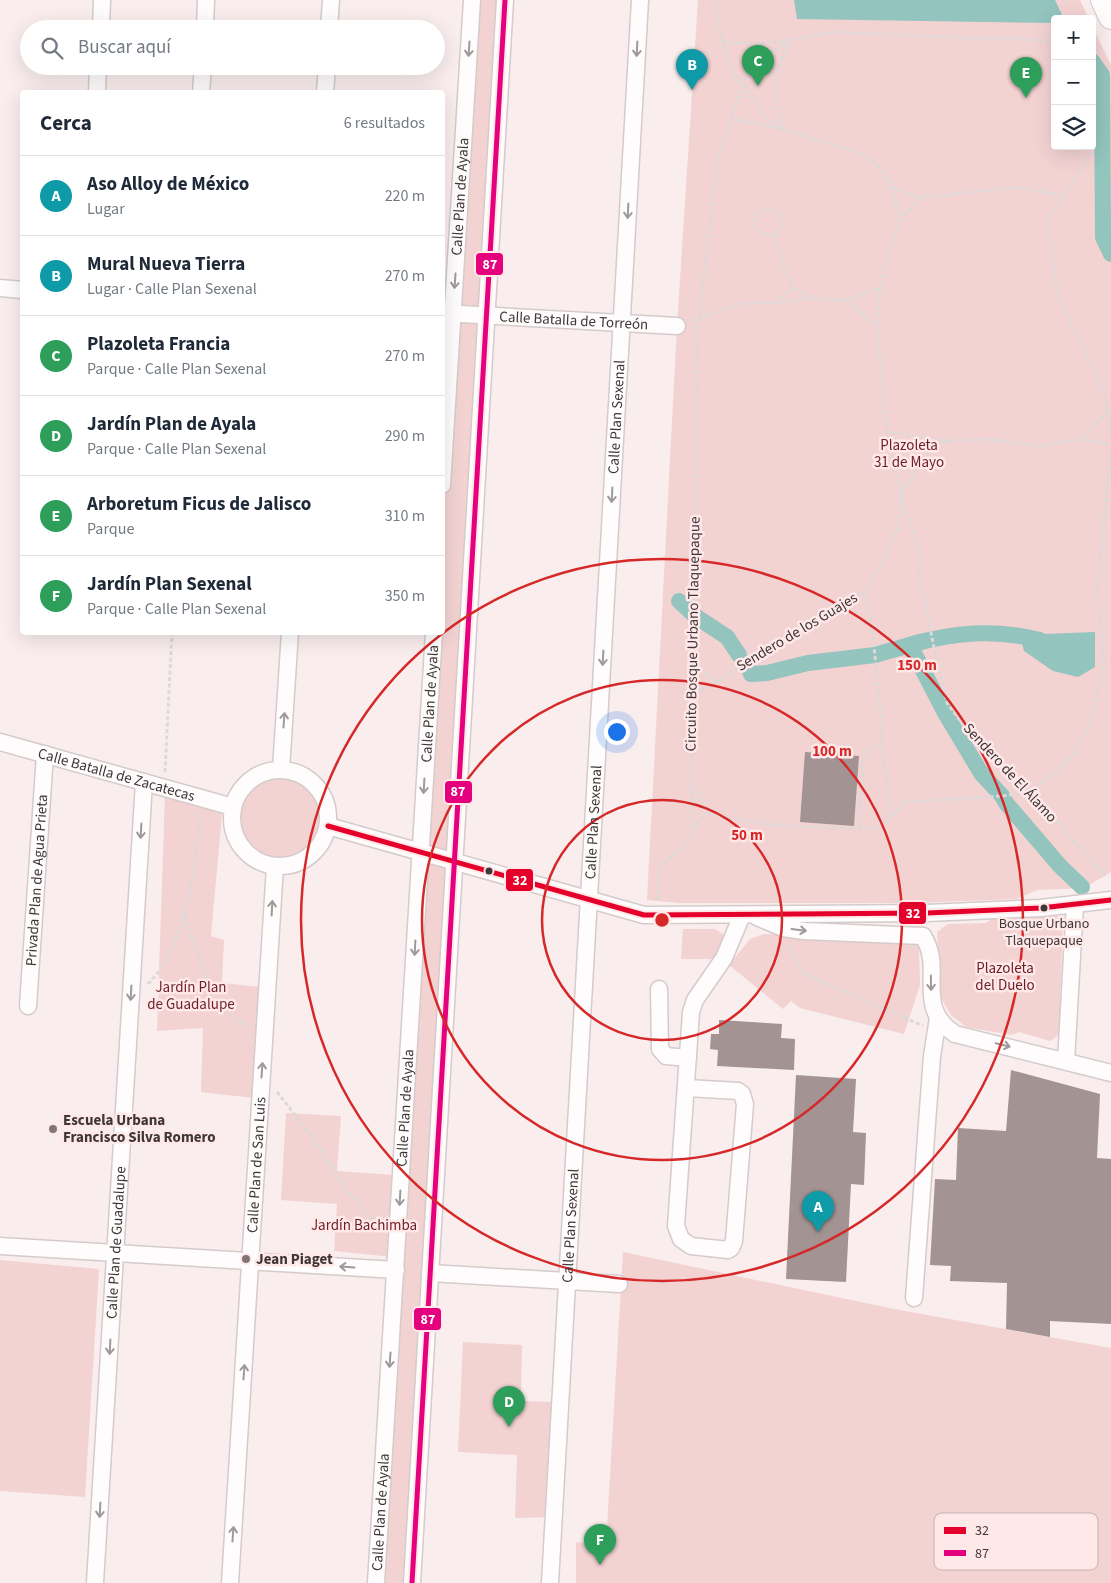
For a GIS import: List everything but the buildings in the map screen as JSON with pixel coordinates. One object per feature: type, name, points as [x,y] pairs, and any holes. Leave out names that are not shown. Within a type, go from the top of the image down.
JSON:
[{"type":"highway","points":[[1103,0],[1111,17]]},
{"type":"street","points":[[101,20],[102,0]]},
{"type":"street","points":[[205,20],[206,0]]},
{"type":"street","points":[[330,20],[331,0]]},
{"type":"street","name":"Calle Plan de Ayala","points":[[445,399],[448,313],[472,0]]},
{"type":"street","points":[[412,1583],[505,0]]},
{"type":"street","name":"Calle Plan Sexenal","points":[[550,1583],[640,0]]},
{"type":"street","points":[[97,90],[98,75]]},
{"type":"street","points":[[201,90],[202,75]]},
{"type":"street","points":[[325,90],[326,75]]},
{"type":"street","points":[[0,288],[20,290]]},
{"type":"street","name":"Calle Batalla de Torreón","points":[[448,313],[677,326]]},
{"type":"street","points":[[281,769],[290,635]]},
{"type":"street","name":"Calle Plan de Ayala","points":[[376,1583],[434,635]]},
{"type":"street","name":"Calle Batalla de Zacatecas","points":[[0,742],[233,807]]},
{"type":"street","name":"Privada Plan de Agua Prieta","points":[[28,1006],[45,754]]},
{"type":"street","points":[[281,769],[301,774],[317,787],[326,805],[328,826],[322,843],[309,856],[293,865],[275,866],[262,863],[250,856],[234,834],[232,821],[233,807],[239,792],[250,780],[265,772],[281,769]]},
{"type":"street","name":"Calle Plan de Guadalupe","points":[[95,1583],[144,782]]},
{"type":"street","points":[[328,826],[589,898],[636,913],[658,915],[927,913],[1041,908],[1111,900]]},
{"type":"street","name":"Calle Plan de San Luis","points":[[230,1583],[275,866]]},
{"type":"street","points":[[1066,1060],[1075,904]]},
{"type":"street","points":[[914,1298],[932,1056],[937,1025],[931,996],[930,949],[923,936],[927,913]]},
{"type":"street","points":[[747,915],[783,928],[814,932],[923,936]]},
{"type":"street","points":[[686,1088],[738,1091],[745,1099],[734,1241],[728,1250],[691,1246],[681,1239],[676,1226],[692,1005],[724,958],[747,915]]},
{"type":"street","points":[[659,989],[660,1049],[666,1056],[688,1058]]},
{"type":"street","points":[[937,1025],[955,1034],[1066,1060],[1111,1073]]},
{"type":"street","points":[[0,1246],[396,1270]]},
{"type":"street","points":[[430,1273],[619,1284]]},
{"type":"path","points":[[715,0],[722,42],[734,75],[767,118],[782,130]]},
{"type":"path","name":"Circuito Bosque Urbano Tlaquepaque","points":[[1030,792],[1002,796],[904,802],[892,817],[877,829],[781,826],[719,816],[704,808],[691,783],[689,696],[690,659],[695,616],[697,353],[699,318],[718,159],[748,70],[789,40],[834,32],[967,38],[1016,38],[1051,42]]},
{"type":"path","points":[[722,42],[757,44],[789,40],[774,82],[782,130]]},
{"type":"path","points":[[731,117],[863,154],[881,169],[892,188],[900,220]]},
{"type":"path","points":[[1091,150],[1064,196],[1047,218],[1058,298],[1097,376],[1109,410],[1111,439]]},
{"type":"path","points":[[892,188],[920,198],[1017,187],[1064,196]]},
{"type":"path","points":[[900,493],[887,432],[876,326],[880,288],[890,247],[900,220],[920,198]]},
{"type":"path","points":[[769,208],[779,213],[782,223],[779,230],[774,234],[763,235],[754,226],[754,220],[760,210],[769,208]]},
{"type":"path","points":[[774,234],[792,287],[812,298]]},
{"type":"path","points":[[775,303],[792,287]]},
{"type":"path","points":[[699,318],[744,303],[775,303],[812,298],[846,300],[880,288]]},
{"type":"path","points":[[846,300],[876,326]]},
{"type":"path","points":[[1082,439],[1109,410]]},
{"type":"path","points":[[887,432],[950,442]]},
{"type":"path","points":[[900,493],[936,445],[988,439],[1040,446],[1082,439],[1111,445]]},
{"type":"path","points":[[1030,792],[1068,762],[1090,726],[1104,664],[1097,590],[1111,450]]},
{"type":"path","name":"Sendero de los Guajes","points":[[689,696],[717,682],[745,663],[806,629],[864,592],[884,559],[899,526],[900,493]]},
{"type":"path","name":"Sendero de El Álamo","points":[[900,493],[918,544],[919,572],[936,658],[948,703],[968,730],[1030,792],[1105,876]]},
{"type":"path","points":[[864,592],[872,626],[881,716],[881,743],[892,817]]},
{"type":"path","points":[[164,788],[172,635]]},
{"type":"path","points":[[690,659],[717,682]]},
{"type":"path","points":[[859,828],[864,754],[881,743]]},
{"type":"path","points":[[691,783],[693,829]]},
{"type":"path","points":[[131,1002],[159,973],[181,926],[197,850],[201,798]]},
{"type":"path","points":[[658,915],[659,866],[682,848],[702,817],[711,812],[719,816]]},
{"type":"path","points":[[184,915],[200,958],[212,999],[233,1018],[264,1036]]},
{"type":"path","points":[[783,928],[784,935],[803,973],[937,1025]]},
{"type":"path","points":[[262,1075],[311,1135],[350,1194],[397,1244]]},
{"type":"green space","points":[[472,0],[504,0],[482,312],[457,311]]},
{"type":"green space","name":"Bosque Urbano Tlaquepaque","points":[[698,0],[1080,0],[1087,15],[1051,15],[1051,150],[1096,150],[1096,34],[1111,65],[1111,872],[1084,888],[1037,890],[1017,899],[912,903],[679,903],[647,900],[677,326]]},
{"type":"green space","points":[[457,314],[486,315],[454,856],[420,851],[435,635],[445,635],[445,497]]},
{"type":"green space","points":[[280,770],[298,774],[314,784],[324,800],[328,818],[324,836],[314,852],[298,862],[280,866],[262,862],[246,852],[236,836],[232,818],[236,800],[246,784],[262,774]]},
{"type":"green space","name":"Jardín Plan de Guadalupe","points":[[165,794],[222,814],[211,936],[224,940],[222,983],[262,987],[254,1098],[201,1092],[203,1028],[157,1031]]},
{"type":"green space","points":[[425,856],[454,860],[412,1583],[376,1583]]},
{"type":"green space","name":"Plazoleta del Duelo","points":[[1056,915],[1063,923],[1059,1035],[1050,1041],[1019,1032],[1011,1035],[966,1027],[951,1015],[941,998],[937,932],[948,924],[986,923],[994,917]]},
{"type":"green space","points":[[683,929],[715,929],[729,938],[713,959],[681,959]]},
{"type":"green space","points":[[764,934],[909,937],[919,946],[920,985],[904,1034],[800,1008],[791,1001],[783,1009],[729,965],[750,939]]},
{"type":"green space","name":"Jardín Bachimba","points":[[286,1113],[341,1116],[337,1171],[393,1175],[393,1257],[334,1251],[337,1204],[281,1200]]},
{"type":"green space","points":[[623,1252],[894,1309],[1111,1348],[1111,1583],[576,1583],[576,1542],[606,1545]]},
{"type":"green space","points":[[0,1260],[99,1269],[85,1497],[0,1491]]},
{"type":"green space","points":[[463,1342],[522,1345],[521,1401],[560,1402],[554,1517],[515,1518],[517,1455],[458,1452]]},
{"type":"water","points":[[794,0],[1055,0],[1062,15],[1051,15],[1051,23],[797,19]]},
{"type":"water","points":[[1095,632],[1095,667],[1078,677],[1053,671],[1024,651],[1020,635]]},
{"type":"waterway","points":[[1096,67],[1102,75],[1103,237],[1111,254]]},
{"type":"waterway","points":[[679,601],[695,616],[727,637],[739,655]]},
{"type":"waterway","points":[[1040,640],[991,633],[943,637],[910,645],[945,713],[981,773],[1060,866],[1082,887]]},
{"type":"waterway","points":[[750,671],[751,674],[767,673],[808,663],[875,655],[920,642]]},
{"type":"transit line","name":"87","points":[[412,1583],[505,0]]},
{"type":"transit line","name":"32","points":[[328,826],[644,915],[927,913],[1041,908],[1111,900]]},
{"type":"place","name":"Plazoleta Francia","points":[[758,86]]},
{"type":"place","name":"Mural Nueva Tierra","points":[[692,90]]},
{"type":"place","name":"Arboretum Ficus de Jalisco","points":[[1026,98]]},
{"type":"place","name":"Bosque Urbano Tlaquepaque","points":[[1044,908]]},
{"type":"place","name":"Escuela Urbana Francisco Silva Romero","points":[[53,1129]]},
{"type":"place","name":"Aso Alloy de México","points":[[818,1232]]},
{"type":"place","name":"Jean Piaget","points":[[246,1259]]},
{"type":"place","name":"Jardín Plan de Ayala","points":[[509,1427]]},
{"type":"place","name":"Jardín Plan Sexenal","points":[[600,1565]]},
{"type":"park label","name":"Plazoleta 31 de Mayo","points":[[909,454]]}]
